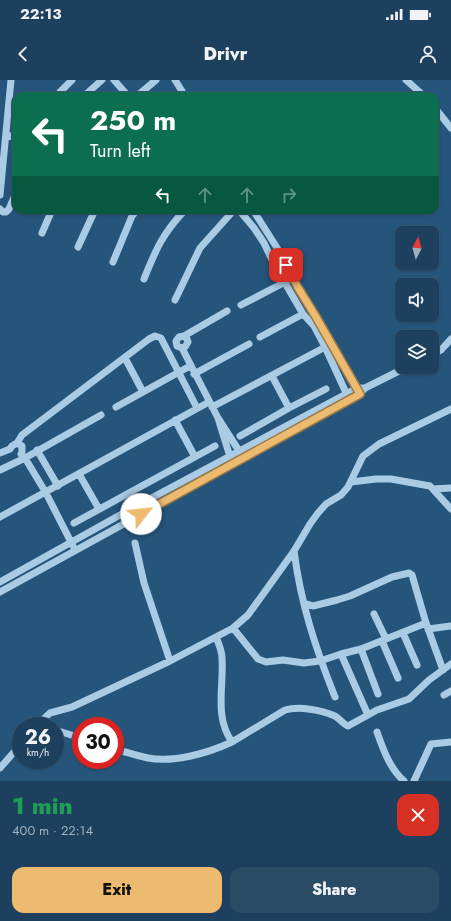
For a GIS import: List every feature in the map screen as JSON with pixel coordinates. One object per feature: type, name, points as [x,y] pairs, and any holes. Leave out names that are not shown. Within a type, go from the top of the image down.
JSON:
[{"type":"street","points":[[0,195],[11,80]]},
{"type":"street","points":[[60,92],[72,80]]},
{"type":"street","points":[[88,92],[102,80]]},
{"type":"street","points":[[114,80],[124,92]]},
{"type":"street","points":[[142,92],[156,80]]},
{"type":"street","points":[[175,80],[182,92]]},
{"type":"street","points":[[406,80],[420,92]]},
{"type":"street","points":[[439,113],[451,128]]},
{"type":"street","points":[[6,136],[12,137]]},
{"type":"street","points":[[0,209],[3,212],[6,212],[12,202]]},
{"type":"street","points":[[42,233],[50,214]]},
{"type":"street","points":[[78,248],[93,214]]},
{"type":"street","points":[[112,262],[134,214]]},
{"type":"street","points":[[144,279],[158,245],[168,229],[182,214]]},
{"type":"street","points":[[175,300],[200,248],[230,214]]},
{"type":"street","points":[[242,214],[264,243],[274,264],[303,314],[328,345],[359,391]]},
{"type":"street","points":[[255,214],[279,252],[328,345],[348,397]]},
{"type":"street","points":[[241,304],[293,278]]},
{"type":"street","points":[[227,311],[184,336],[178,337],[176,341],[177,346],[182,348],[194,374],[218,418],[243,458]]},
{"type":"street","points":[[260,337],[303,314]]},
{"type":"street","points":[[0,453],[17,444],[22,435],[155,336],[161,338],[197,408]]},
{"type":"street","points":[[439,351],[451,339]]},
{"type":"street","points":[[194,374],[248,344]]},
{"type":"street","points":[[0,517],[46,493],[197,408],[211,405],[272,376],[328,345]]},
{"type":"street","points":[[125,358],[143,392]]},
{"type":"street","points":[[116,407],[190,366]]},
{"type":"street","points":[[0,592],[233,464],[348,397],[395,373]]},
{"type":"street","points":[[272,376],[289,408]]},
{"type":"street","points":[[240,436],[326,389]]},
{"type":"street","points":[[0,582],[229,456],[348,397]]},
{"type":"street","points":[[47,717],[50,713],[72,707],[170,661],[233,628],[248,615],[318,513],[326,504],[341,494],[348,487],[363,456],[379,444],[451,409]]},
{"type":"street","points":[[0,470],[100,415]]},
{"type":"street","points":[[218,418],[229,456],[233,464]]},
{"type":"street","points":[[175,420],[195,457]]},
{"type":"street","points":[[17,444],[22,446],[23,456],[46,493],[76,550]]},
{"type":"street","points":[[74,523],[215,446]]},
{"type":"street","points":[[10,449],[14,455],[23,456]]},
{"type":"street","points":[[38,450],[58,486]]},
{"type":"street","points":[[79,474],[99,509]]},
{"type":"street","points":[[351,482],[391,478],[430,486],[451,509]]},
{"type":"street","points":[[433,489],[451,488]]},
{"type":"street","points":[[135,543],[144,583],[170,661]]},
{"type":"street","points":[[294,550],[301,596],[304,603],[306,616],[320,661],[335,697]]},
{"type":"street","points":[[304,603],[313,606],[337,600],[350,596],[392,577],[410,573],[412,575],[427,626],[443,670]]},
{"type":"street","points":[[374,614],[398,678]]},
{"type":"street","points":[[233,628],[258,659],[263,662],[283,660],[304,662],[320,661],[362,649],[403,633],[427,626],[451,626]]},
{"type":"street","points":[[403,633],[417,665]]},
{"type":"street","points":[[216,637],[222,657],[220,706],[224,724],[232,742]]},
{"type":"street","points":[[362,649],[378,694]]},
{"type":"street","points":[[341,654],[368,715]]},
{"type":"street","points":[[124,751],[148,758],[159,759],[192,756],[232,742],[285,710],[291,708],[310,710],[334,716],[348,726],[376,710],[409,699],[451,664]]},
{"type":"street","points":[[444,695],[451,691]]},
{"type":"street","points":[[377,732],[386,756],[399,777],[404,781]]},
{"type":"street","points":[[414,781],[431,744],[451,742]]},
{"type":"street","points":[[0,768],[12,754]]},
{"type":"route","points":[[141,514],[360,394],[286,265]]}]
